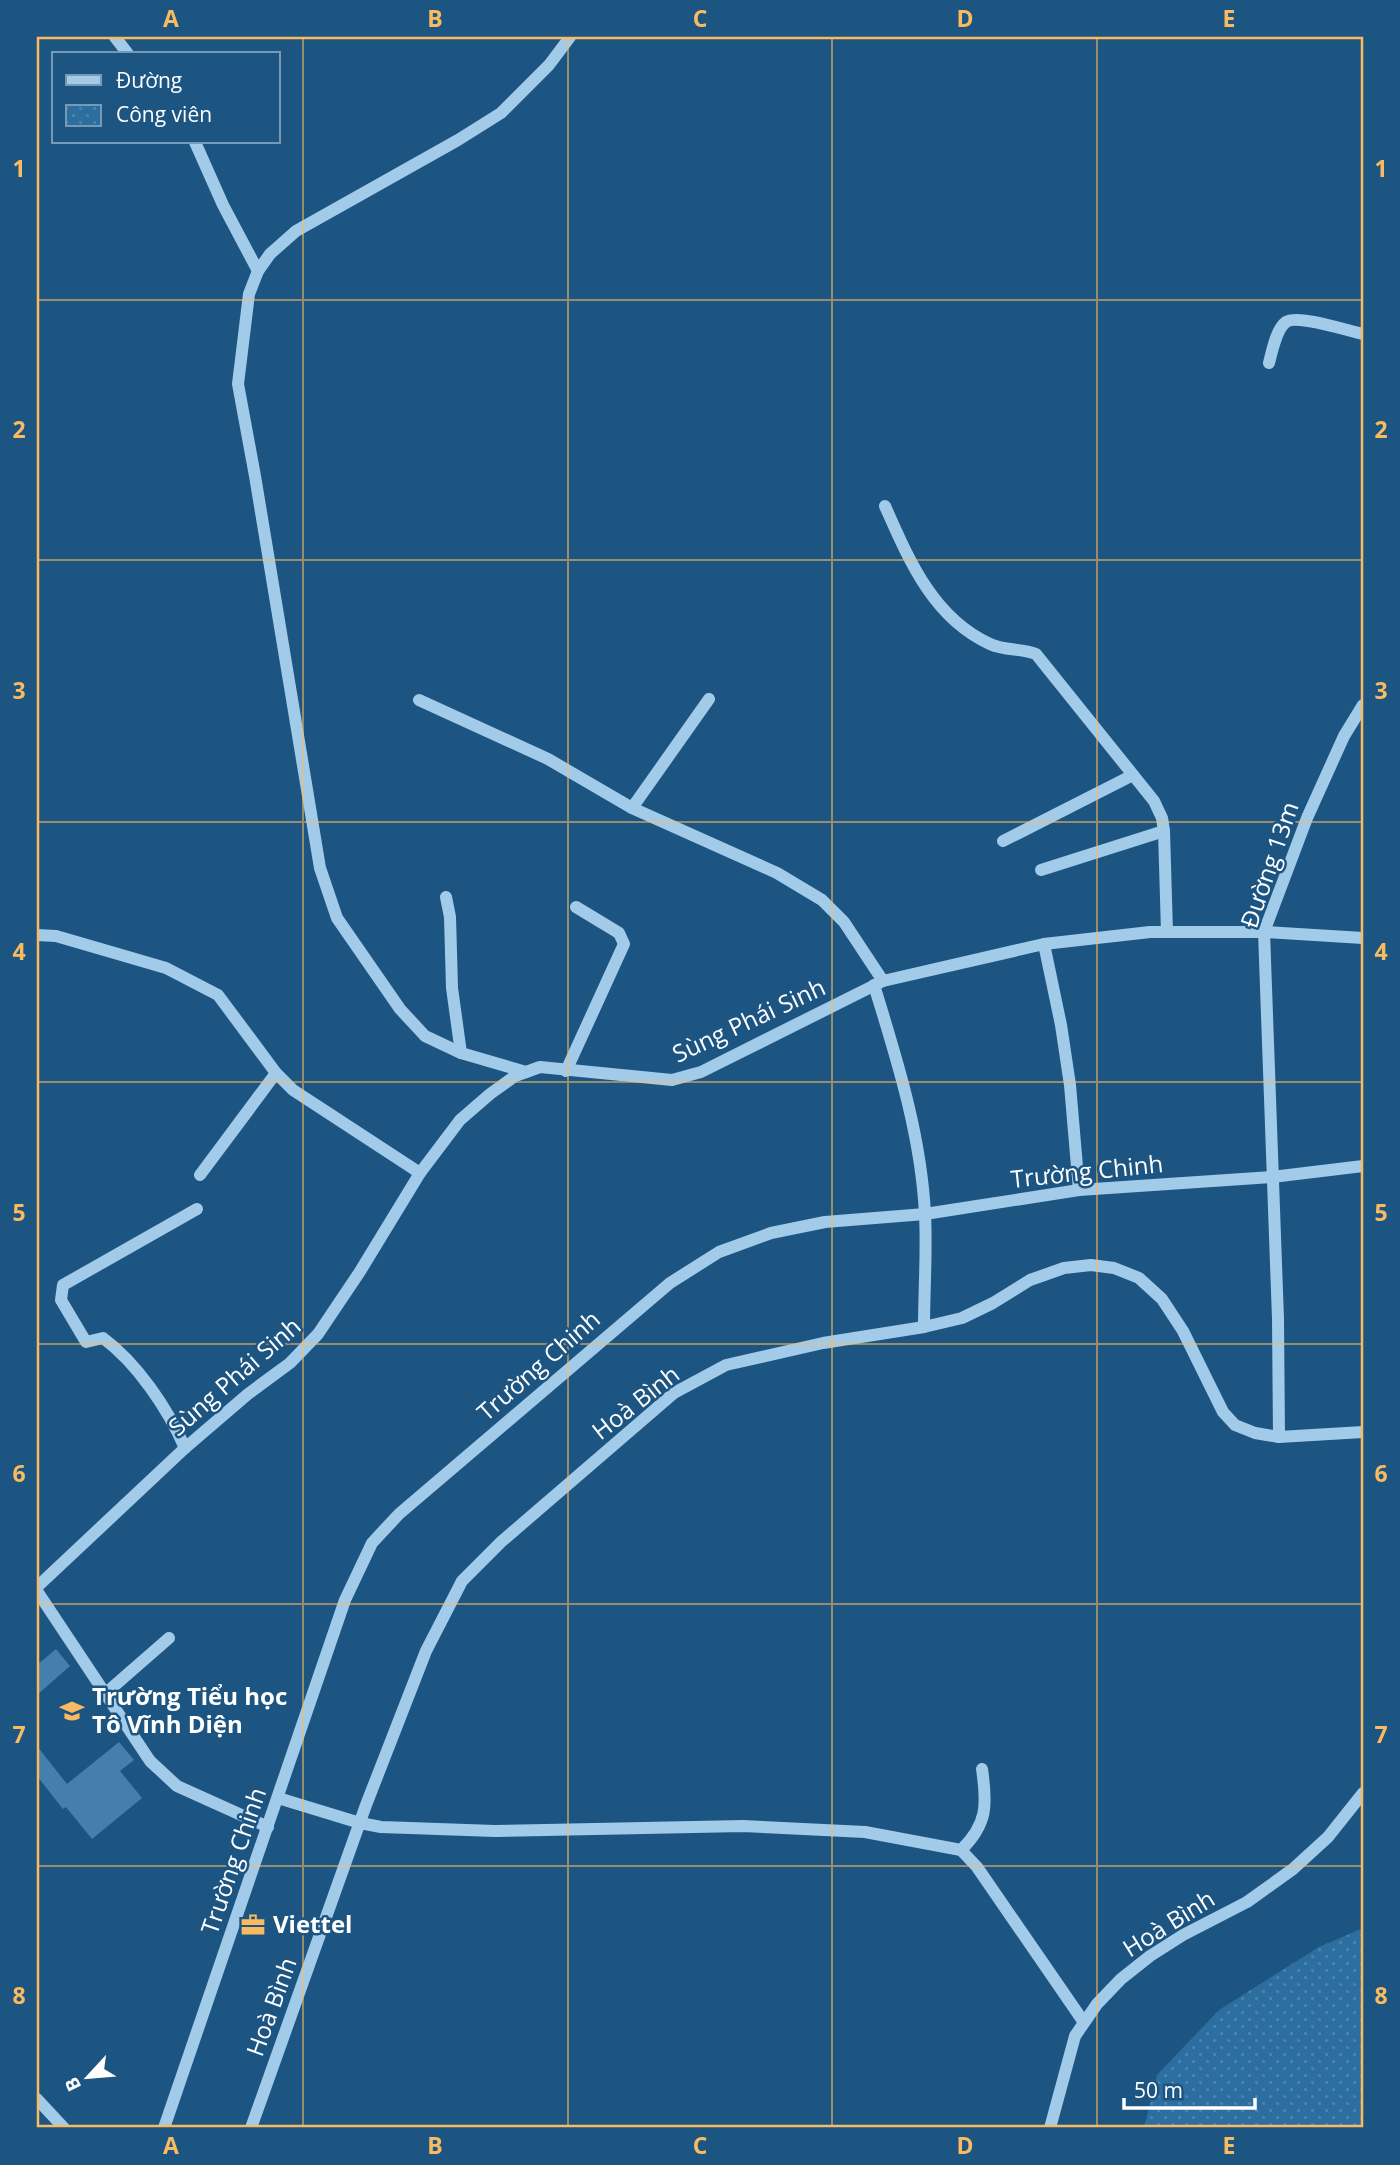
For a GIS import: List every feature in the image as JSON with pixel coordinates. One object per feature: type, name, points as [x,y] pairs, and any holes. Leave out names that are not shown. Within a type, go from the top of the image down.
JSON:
[{"type":"street","points":[[115,37],[126,52]]},
{"type":"street","points":[[526,1072],[461,1053],[425,1036],[400,1009],[337,918],[320,868],[255,476],[237,384],[249,294],[258,271],[270,254],[296,231],[458,141],[500,113],[549,65],[570,37]]},
{"type":"street","points":[[196,144],[223,205],[258,271]]},
{"type":"street","points":[[1269,363],[1280,329],[1286,322],[1298,319],[1363,334]]},
{"type":"street","points":[[885,506],[911,563],[939,606],[962,628],[990,644],[1011,651],[1027,650],[1037,654],[1154,801],[1162,818],[1164,831],[1167,932]]},
{"type":"street","points":[[632,808],[709,699]]},
{"type":"street","points":[[419,700],[548,759],[632,808],[777,873],[822,901],[844,922],[879,983],[917,1141],[925,1214],[924,1327]]},
{"type":"street","name":"Đường 13m","points":[[1279,1437],[1278,1319],[1264,932],[1307,818],[1345,736],[1363,705]]},
{"type":"street","points":[[1003,841],[1133,775]]},
{"type":"street","points":[[1041,870],[1164,831]]},
{"type":"street","points":[[446,897],[450,918],[452,988],[461,1053]]},
{"type":"street","points":[[566,1070],[624,944],[619,933],[576,907]]},
{"type":"street","name":"Sùng Phái Sinh","points":[[37,1589],[185,1448],[248,1394],[290,1363],[318,1334],[420,1173],[460,1120],[515,1076],[540,1067],[672,1080],[691,1075],[741,1053],[879,983],[1044,944],[1081,938],[1167,932],[1264,932],[1363,939]]},
{"type":"street","points":[[37,935],[57,936],[166,968],[218,995],[276,1073],[293,1090],[420,1173]]},
{"type":"street","points":[[1044,944],[1070,1085],[1079,1190]]},
{"type":"street","points":[[200,1175],[276,1073]]},
{"type":"street","name":"Trường Chinh","points":[[164,2128],[345,1600],[372,1543],[399,1514],[670,1283],[719,1252],[771,1233],[825,1223],[925,1214],[1079,1190],[1272,1177],[1363,1166]]},
{"type":"street","points":[[185,1448],[173,1422],[121,1352],[103,1338],[86,1342],[61,1300],[63,1285],[197,1209]]},
{"type":"street","name":"Hoà Bình","points":[[251,2128],[360,1823],[426,1651],[462,1581],[501,1542],[674,1393],[726,1365],[823,1343],[924,1327],[962,1318],[1030,1280],[1064,1268],[1091,1265],[1114,1268],[1139,1278],[1162,1299],[1183,1331],[1223,1412],[1235,1425],[1255,1433],[1279,1437],[1363,1432]]},
{"type":"street","points":[[37,1589],[150,1762],[177,1786],[268,1827]]},
{"type":"street","points":[[106,1693],[169,1638]]},
{"type":"street","points":[[961,1850],[983,1820],[985,1792],[982,1769]]},
{"type":"street","name":"Hoà Bình","points":[[1050,2128],[1075,2036],[1083,2021],[1121,1979],[1150,1956],[1257,1895],[1293,1869],[1328,1838],[1363,1793]]},
{"type":"street","points":[[278,1798],[381,1827],[495,1831],[743,1826],[865,1832],[961,1850],[977,1867],[1083,2021]]},
{"type":"street","points":[[37,2099],[64,2128]]},
{"type":"green space","points":[[1363,1928],[1363,2128],[1144,2128],[1157,2075],[1219,2010],[1319,1947]]},
{"type":"building","points":[[56,1649],[70,1666],[37,1695],[37,1665]]},
{"type":"building","points":[[119,1742],[134,1760],[120,1771],[142,1798],[92,1839],[66,1807],[63,1809],[37,1776],[37,1746],[67,1784]]},
{"type":"place","name":"Trường Tiểu học Tô Vĩnh Diện","points":[[72,1711]]},
{"type":"place","name":"Viettel","points":[[253,1925]]}]
